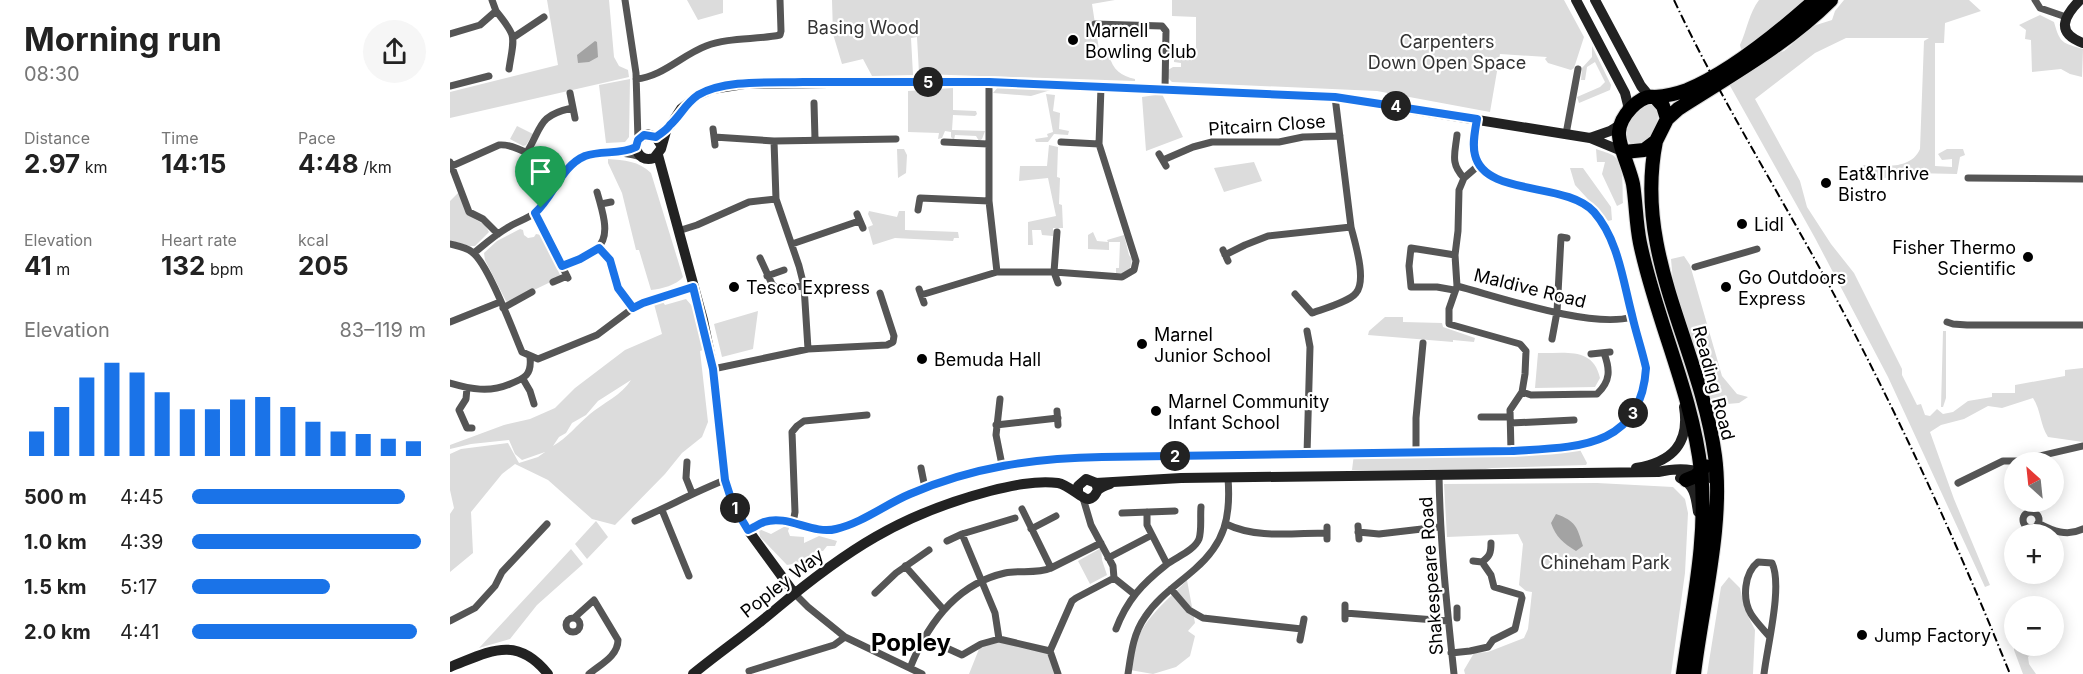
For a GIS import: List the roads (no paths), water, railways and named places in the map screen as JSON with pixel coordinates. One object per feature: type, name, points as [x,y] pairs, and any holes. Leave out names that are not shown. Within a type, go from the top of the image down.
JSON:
[{"type":"highway","points":[[1815,0],[1771,38],[1688,90],[1640,100],[1624,120],[1619,138],[1624,153],[1644,150],[1656,141],[1666,119],[1678,109],[1768,52],[1804,25],[1831,0]]},
{"type":"highway","points":[[1653,97],[1663,106],[1666,119]]},
{"type":"highway","name":"Reading Road","points":[[1656,141],[1652,160],[1650,197],[1659,260],[1710,425],[1718,484],[1710,565],[1694,674]]},
{"type":"highway","name":"Reading Road","points":[[1624,153],[1630,168],[1640,242],[1682,384],[1701,471],[1701,543],[1683,674]]},
{"type":"highway","points":[[1683,336],[1682,344],[1703,422],[1706,444],[1706,464],[1696,476],[1686,480]]},
{"type":"street","points":[[492,0],[496,11],[512,30],[514,37],[509,69]]},
{"type":"street","points":[[625,0],[636,79],[638,124],[648,147],[661,162],[693,287],[713,369],[725,480],[733,505],[748,530],[794,593],[808,608],[845,637],[922,674]]},
{"type":"street","points":[[636,79],[649,78],[704,46],[780,34],[780,0]]},
{"type":"street","points":[[1576,0],[1625,93],[1628,105],[1624,120],[1610,131],[1590,138]]},
{"type":"street","points":[[1595,0],[1611,23],[1641,86],[1653,97]]},
{"type":"street","points":[[2035,0],[2040,8],[2066,17]]},
{"type":"street","points":[[2080,0],[2066,17],[2065,26],[2067,34],[2083,43]]},
{"type":"street","points":[[450,34],[480,25],[496,11]]},
{"type":"street","points":[[514,37],[544,17]]},
{"type":"street","points":[[1095,24],[1162,26],[1166,31],[1165,89]]},
{"type":"street","points":[[1566,134],[1578,69]]},
{"type":"street","points":[[450,86],[489,76]]},
{"type":"street","points":[[474,253],[498,234],[535,213],[546,203],[571,165],[585,156],[648,147],[667,128],[681,109],[712,88],[727,86],[803,82],[989,82],[1335,97],[1590,138],[1624,153]]},
{"type":"street","points":[[989,82],[989,201],[998,272]]},
{"type":"street","points":[[921,296],[998,272],[1054,272],[1122,277],[1130,273],[1135,267],[1135,257],[1099,144],[1101,87]]},
{"type":"street","points":[[570,93],[575,118]]},
{"type":"street","points":[[1295,294],[1312,313],[1356,294],[1360,281],[1335,97]]},
{"type":"street","points":[[814,103],[815,139]]},
{"type":"street","points":[[526,154],[545,118],[556,111],[572,108]]},
{"type":"street","points":[[748,530],[765,522],[777,520],[820,531],[844,527],[925,488],[954,477],[1002,465],[1069,457],[1511,451],[1572,447],[1593,442],[1611,434],[1630,418],[1638,406],[1646,368],[1612,245],[1600,219],[1592,210],[1572,197],[1487,174],[1479,165],[1474,148],[1477,119]]},
{"type":"street","points":[[638,124],[648,147]]},
{"type":"street","points":[[948,132],[946,142],[988,144]]},
{"type":"street","name":"Maldive Road","points":[[1458,134],[1454,161],[1455,167],[1464,178],[1460,190],[1455,255],[1456,288],[1593,319],[1632,317]]},
{"type":"street","name":"Pitcairn Close","points":[[1163,160],[1190,148],[1212,142],[1279,142],[1303,137],[1340,136]]},
{"type":"street","points":[[714,137],[774,141],[896,139]]},
{"type":"street","points":[[774,141],[776,199],[804,286],[808,349]]},
{"type":"street","points":[[1061,142],[1099,144]]},
{"type":"street","points":[[498,234],[483,219],[470,212],[451,164],[499,145],[511,146],[563,176]]},
{"type":"street","points":[[625,152],[648,147]]},
{"type":"street","points":[[1464,178],[1479,165]]},
{"type":"street","points":[[1968,178],[2083,179]]},
{"type":"street","points":[[562,266],[599,248],[605,238],[601,204],[597,192]]},
{"type":"street","points":[[918,210],[920,198],[989,201]]},
{"type":"street","points":[[678,231],[750,202],[776,199]]},
{"type":"street","points":[[601,204],[611,202]]},
{"type":"street","points":[[535,213],[568,277],[553,282]]},
{"type":"street","points":[[792,244],[860,221]]},
{"type":"street","points":[[1225,255],[1268,236],[1351,227]]},
{"type":"street","points":[[1057,232],[1054,272],[1058,283]]},
{"type":"street","points":[[1552,339],[1557,312],[1561,237],[1567,238]]},
{"type":"street","points":[[450,244],[474,253],[490,278],[522,352],[538,359],[597,335],[643,303],[693,287]]},
{"type":"street","points":[[599,248],[610,260],[618,288],[633,308]]},
{"type":"street","points":[[1455,255],[1411,248],[1409,266],[1411,287],[1456,288],[1449,309],[1449,324],[1520,344],[1526,351],[1525,374],[1519,395],[1510,410],[1511,451]]},
{"type":"street","points":[[1695,267],[1757,249]]},
{"type":"street","points":[[760,258],[767,276],[776,288],[804,286]]},
{"type":"street","points":[[767,276],[784,270]]},
{"type":"street","points":[[450,322],[532,292]]},
{"type":"street","points":[[713,369],[808,349],[887,345],[893,342],[894,336],[880,293]]},
{"type":"street","points":[[1947,322],[1960,325],[2083,325]]},
{"type":"street","points":[[1307,454],[1310,347],[1308,328]]},
{"type":"street","points":[[1416,452],[1416,418],[1422,343]]},
{"type":"street","points":[[1519,395],[1597,394],[1604,388],[1609,377],[1607,352],[1591,354]]},
{"type":"street","points":[[450,383],[467,388],[490,390],[524,379],[531,366],[530,357]]},
{"type":"street","points":[[524,379],[531,391],[534,404]]},
{"type":"street","points":[[1607,473],[1613,470],[1652,465],[1665,459],[1678,447],[1685,427],[1682,384]]},
{"type":"street","points":[[467,388],[466,399],[459,410],[463,424],[467,429],[472,428]]},
{"type":"street","points":[[1000,399],[996,425],[1002,465]]},
{"type":"street","points":[[792,523],[795,513],[792,432],[804,422],[867,415]]},
{"type":"street","points":[[1481,417],[1510,420],[1574,420]]},
{"type":"street","points":[[996,425],[1058,418]]},
{"type":"street","points":[[2061,452],[2083,447]]},
{"type":"street","points":[[1958,483],[2004,461]]},
{"type":"street","points":[[687,462],[685,472],[692,493]]},
{"type":"street","points":[[921,468],[925,488]]},
{"type":"street","points":[[1086,490],[1123,481],[1171,479],[1607,473],[1686,469],[1701,471],[1718,484]]},
{"type":"street","points":[[676,472],[685,472]]},
{"type":"street","points":[[1658,472],[1686,480],[1694,492],[1701,543]]},
{"type":"street","name":"Shakespeare Road","points":[[1439,476],[1439,527],[1454,674]]},
{"type":"street","points":[[1128,674],[1134,639],[1157,601],[1204,560],[1216,545],[1226,524],[1228,478]]},
{"type":"street","points":[[635,521],[662,510],[692,493],[725,480]]},
{"type":"street","name":"Popley Way","points":[[693,674],[794,593],[860,544],[914,516],[990,491],[1028,484],[1057,483],[1086,490]]},
{"type":"street","points":[[1086,490],[1088,516],[1113,566],[1114,578],[1134,594]]},
{"type":"street","points":[[1086,490],[1088,516]]},
{"type":"street","points":[[1116,629],[1124,609],[1134,594],[1167,564],[1196,543],[1200,532],[1201,507]]},
{"type":"street","points":[[1022,509],[1051,568]]},
{"type":"street","points":[[662,510],[690,576]]},
{"type":"street","points":[[1122,513],[1175,511]]},
{"type":"street","points":[[1147,512],[1147,525],[1167,564]]},
{"type":"street","points":[[1031,528],[1056,516]]},
{"type":"street","points":[[947,541],[962,534],[1015,518]]},
{"type":"street","points":[[450,621],[475,608],[495,585],[502,572],[547,524]]},
{"type":"street","points":[[1226,524],[1248,532],[1270,534],[1327,533]]},
{"type":"street","points":[[1358,532],[1379,534],[1439,527]]},
{"type":"street","points":[[2064,533],[2073,533],[2083,529]]},
{"type":"street","points":[[962,534],[995,613],[999,639]]},
{"type":"street","points":[[1108,558],[1152,535]]},
{"type":"street","points":[[910,668],[924,636],[943,609],[962,593],[982,581],[1003,573],[1022,570],[1040,572],[1101,543]]},
{"type":"street","points":[[1473,561],[1482,562],[1491,554],[1491,543]]},
{"type":"street","points":[[875,593],[905,566],[929,550]]},
{"type":"street","points":[[1451,653],[1488,647],[1493,640],[1511,632],[1517,625],[1521,595],[1494,587],[1491,575],[1482,562]]},
{"type":"street","points":[[1764,674],[1776,601],[1776,572],[1772,563],[1758,562],[1751,567],[1747,579],[1748,606],[1750,613],[1769,636]]},
{"type":"street","points":[[905,566],[943,609]]},
{"type":"street","points":[[1058,674],[1050,651],[1072,602],[1114,578]]},
{"type":"street","points":[[1171,589],[1189,610],[1203,618],[1302,629]]},
{"type":"street","points":[[574,618],[594,600],[618,640],[614,654],[589,674]]},
{"type":"street","points":[[1345,612],[1447,619],[1457,614]]},
{"type":"street","points":[[1300,640],[1304,619]]},
{"type":"street","points":[[1758,623],[1772,620]]},
{"type":"street","points":[[749,671],[834,645],[845,637]]},
{"type":"street","points":[[940,645],[962,656],[981,644],[999,639],[1050,651]]},
{"type":"street","points":[[450,667],[490,650],[507,649],[530,656],[540,663],[548,674]]},
{"type":"railway","points":[[1674,0],[1710,73],[1830,287],[1879,382],[1969,575],[2010,674]]},
{"type":"place","name":"Marnell Bowling Club","points":[[1073,40]]},
{"type":"place","name":"Eat&Thrive Bistro","points":[[1826,183]]},
{"type":"place","name":"Lidl","points":[[1742,224]]},
{"type":"place","name":"Fisher Thermo Scientific","points":[[2028,257]]},
{"type":"place","name":"Tesco Express","points":[[734,287]]},
{"type":"place","name":"Go Outdoors Express","points":[[1726,287]]},
{"type":"place","name":"Marnel Junior School","points":[[1142,344]]},
{"type":"place","name":"Bemuda Hall","points":[[922,359]]},
{"type":"place","name":"Marnel Community Infant School","points":[[1156,411]]},
{"type":"place","name":"Jump Factory","points":[[1862,635]]},
{"type":"district","name":"Popley","points":[[911,642]]},
{"type":"park label","name":"Basing Wood","points":[[863,27]]},
{"type":"park label","name":"Carpenters Down Open Space","points":[[1447,51]]},
{"type":"park label","name":"Chineham Park","points":[[1605,562]]}]
